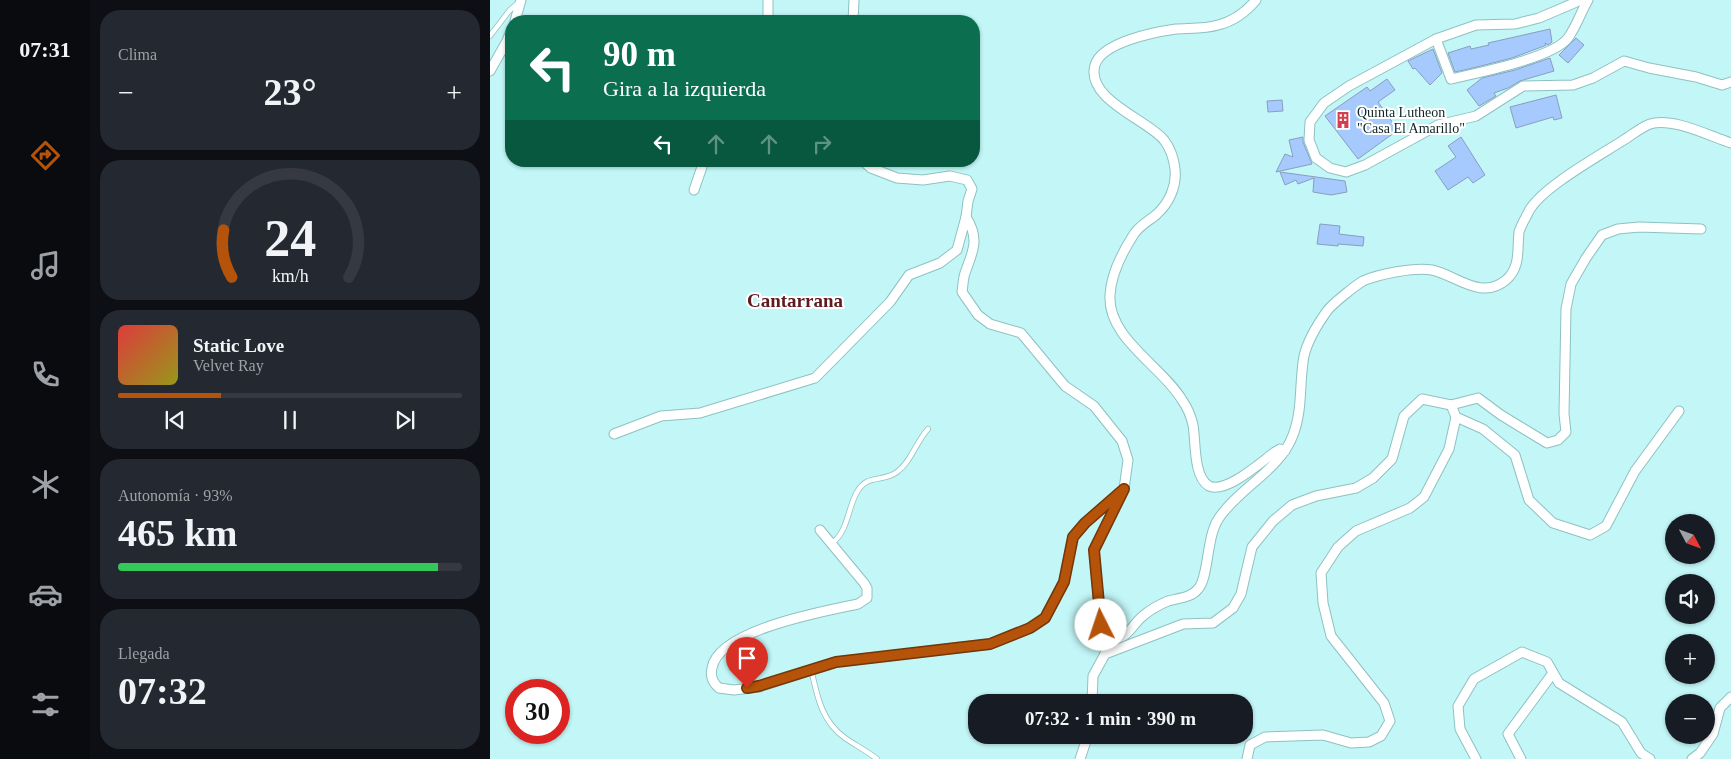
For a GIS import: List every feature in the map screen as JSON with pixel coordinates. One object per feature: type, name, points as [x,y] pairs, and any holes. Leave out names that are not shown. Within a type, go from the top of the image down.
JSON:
[{"type":"street","points":[[768,0],[768,15]]},
{"type":"street","points":[[853,15],[854,0]]},
{"type":"street","points":[[1256,0],[1236,18],[1219,25],[1154,33],[1108,49],[1099,57],[1094,66],[1094,77],[1104,95],[1156,132],[1165,141],[1175,168],[1175,183],[1170,198],[1134,234],[1112,280],[1109,296],[1111,311],[1117,323],[1129,342],[1146,362],[1166,379],[1182,400],[1192,422],[1199,476],[1208,485],[1214,488],[1227,485],[1275,452],[1280,449],[1285,450]]},
{"type":"street","points":[[1581,0],[1539,18],[1515,24],[1476,25],[1436,39],[1349,86],[1324,104],[1310,122],[1309,140],[1316,158],[1330,168],[1346,172],[1365,165],[1438,125],[1476,116],[1523,86],[1573,85],[1593,78],[1624,61],[1696,77],[1722,85],[1731,82]]},
{"type":"street","points":[[1436,39],[1452,79],[1493,69],[1544,53],[1567,39],[1588,0]]},
{"type":"street","points":[[517,15],[521,1]]},
{"type":"street","points":[[490,72],[505,45]]},
{"type":"street","points":[[1107,639],[1118,639],[1130,632],[1144,615],[1168,601],[1184,598],[1199,589],[1217,520],[1230,504],[1272,465],[1285,450],[1293,435],[1299,417],[1304,357],[1311,335],[1329,308],[1363,282],[1404,270],[1432,270],[1472,286],[1488,288],[1505,281],[1515,270],[1519,253],[1520,230],[1531,207],[1557,183],[1650,124],[1673,123],[1731,144]]},
{"type":"street","points":[[694,190],[702,167]]},
{"type":"street","points":[[614,434],[661,416],[700,413],[815,378],[890,302],[910,275],[940,263],[957,250],[972,189],[967,180],[950,176],[923,180],[897,178],[870,167]]},
{"type":"street","points":[[966,217],[973,228],[974,252],[964,275],[962,292],[978,315],[990,324],[1021,333],[1065,386],[1094,406],[1122,441],[1128,460],[1124,489],[1094,550],[1101,625],[1107,639],[1105,654],[1093,676],[1092,694]]},
{"type":"street","points":[[1105,654],[1183,624],[1214,623],[1233,608],[1241,594],[1252,548],[1272,521],[1292,505],[1316,496],[1356,488],[1374,478],[1392,458],[1404,416],[1422,399],[1451,405],[1478,398],[1501,415],[1547,442],[1558,440],[1566,432],[1564,414],[1566,309],[1571,284],[1586,258],[1602,235],[1618,229],[1639,227],[1701,229]]},
{"type":"street","points":[[1247,759],[1250,745],[1265,737],[1323,735],[1351,743],[1369,742],[1381,736],[1390,721],[1384,703],[1331,636],[1323,603],[1321,573],[1338,547],[1356,531],[1410,508],[1424,497],[1449,449],[1456,417],[1451,405]]},
{"type":"street","points":[[1456,417],[1483,429],[1515,455],[1529,500],[1553,523],[1590,535],[1606,526],[1635,471],[1679,411]]},
{"type":"street","points":[[820,530],[864,583],[867,588],[866,598],[858,604],[770,626],[739,639],[724,648],[717,654],[711,672],[712,680],[719,688],[734,690],[759,686],[836,662],[990,644],[1030,628],[1045,618],[1064,582],[1073,537],[1085,523],[1124,489]]},
{"type":"street","points":[[1476,759],[1460,729],[1458,706],[1474,679],[1522,652],[1547,662],[1558,683],[1622,722],[1641,753],[1650,759]]},
{"type":"street","points":[[1521,759],[1508,734],[1553,673]]},
{"type":"street","points":[[1692,759],[1700,753],[1712,734],[1720,708],[1731,697]]},
{"type":"street","points":[[1080,759],[1085,744]]},
{"type":"lane","points":[[506,15],[521,1]]},
{"type":"lane","points":[[490,36],[505,16]]},
{"type":"lane","points":[[832,543],[841,534],[856,494],[861,486],[871,479],[885,478],[898,471],[905,465],[920,438],[928,429]]},
{"type":"lane","points":[[811,670],[820,705],[827,720],[839,734],[877,759]]},
{"type":"building","points":[[1550,29],[1552,42],[1548,45],[1545,43],[1546,45],[1544,46],[1512,58],[1477,67],[1455,72],[1448,53],[1470,46],[1471,49],[1489,45],[1488,43]]},
{"type":"building","points":[[1576,38],[1584,45],[1568,63],[1559,55]]},
{"type":"building","points":[[1433,49],[1442,73],[1430,85],[1415,68],[1413,69],[1408,61]]},
{"type":"building","points":[[1550,58],[1554,71],[1520,81],[1494,93],[1496,96],[1479,106],[1467,90],[1482,78],[1515,70]]},
{"type":"building","name":"Quinta Lutheon \"Casa El Amarillo\"","points":[[1387,79],[1395,90],[1378,102],[1398,130],[1358,159],[1325,116],[1367,87],[1370,91]]},
{"type":"building","points":[[1556,95],[1562,118],[1554,120],[1553,117],[1516,128],[1510,107]]},
{"type":"building","points":[[1282,100],[1283,111],[1268,112],[1267,101]]},
{"type":"building","points":[[1303,137],[1303,142],[1312,164],[1276,172],[1285,154],[1293,157],[1289,140]]},
{"type":"building","points":[[1461,137],[1485,175],[1473,183],[1468,177],[1448,190],[1435,171],[1456,157],[1448,146]]},
{"type":"building","points":[[1280,172],[1345,181],[1347,192],[1331,195],[1313,192],[1314,178],[1298,184],[1296,180],[1285,185]]},
{"type":"building","points":[[1320,224],[1340,226],[1339,234],[1364,237],[1363,246],[1317,244]]},
{"type":"place","name":"Quinta Lutheon \"Casa El Amarillo\"","points":[[1343,120]]},
{"type":"district","name":"Cantarrana","points":[[795,300]]},
{"type":"route","points":[[747,688],[836,662],[990,644],[1030,628],[1045,618],[1064,582],[1073,537],[1085,523],[1124,489],[1094,550],[1101,625]]}]
